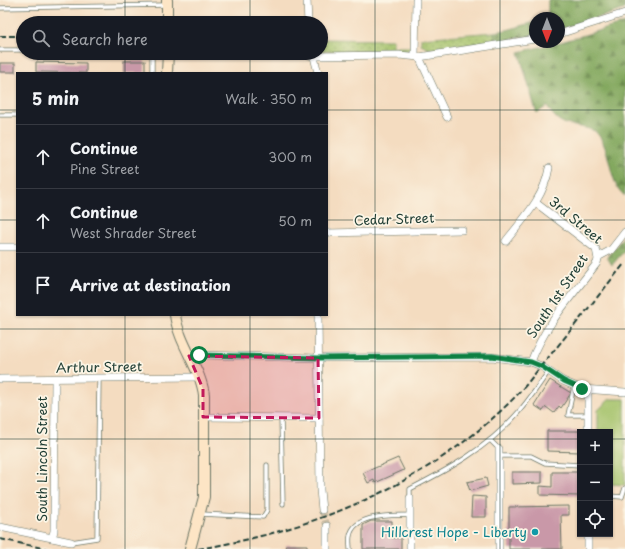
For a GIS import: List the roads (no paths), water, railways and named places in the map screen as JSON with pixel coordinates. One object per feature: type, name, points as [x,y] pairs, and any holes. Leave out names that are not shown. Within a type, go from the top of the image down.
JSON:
[{"type":"main road","points":[[167,3],[167,16]]},
{"type":"main road","points":[[167,72],[168,60]]},
{"type":"main road","points":[[175,316],[179,330],[203,389],[204,497],[190,549]]},
{"type":"street","points":[[307,0],[308,16]]},
{"type":"street","points":[[416,0],[417,57],[447,117]]},
{"type":"street","points":[[565,32],[625,13]]},
{"type":"street","points":[[328,54],[399,55],[417,57],[529,39]]},
{"type":"street","points":[[315,60],[318,72]]},
{"type":"street","points":[[506,241],[536,203],[546,181],[548,168]]},
{"type":"street","name":"3rd Street","points":[[536,203],[596,249],[598,257]]},
{"type":"street","name":"Cedar Street","points":[[328,233],[462,230]]},
{"type":"street","name":"South 1st Street","points":[[531,362],[552,321],[597,263],[598,257],[611,250],[625,232]]},
{"type":"street","points":[[0,247],[16,247]]},
{"type":"street","points":[[318,316],[322,510]]},
{"type":"street","points":[[189,356],[318,358],[492,356],[531,362],[574,386],[588,390],[625,392]]},
{"type":"street","name":"Arthur Street","points":[[0,379],[55,380],[199,377]]},
{"type":"street","name":"South Lincoln Street","points":[[52,538],[54,531],[55,380]]},
{"type":"street","points":[[588,390],[588,429]]},
{"type":"street","points":[[203,417],[319,418]]},
{"type":"street","points":[[499,453],[499,549]]},
{"type":"street","points":[[410,498],[410,549]]},
{"type":"street","points":[[327,526],[327,549]]},
{"type":"street","points":[[0,527],[71,542]]},
{"type":"street","points":[[588,537],[588,549]]},
{"type":"lane","points":[[0,8],[167,3]]},
{"type":"lane","points":[[0,50],[16,50]]},
{"type":"lane","points":[[152,60],[152,72]]},
{"type":"lane","points":[[0,115],[16,115]]},
{"type":"lane","points":[[410,498],[410,489],[466,459],[490,440],[516,416],[549,371]]},
{"type":"lane","points":[[71,542],[82,539],[97,538],[99,379]]},
{"type":"lane","points":[[574,386],[568,415],[588,416]]},
{"type":"lane","points":[[281,418],[283,504]]},
{"type":"lane","points":[[490,440],[499,453],[531,456],[545,463],[577,465]]},
{"type":"lane","points":[[200,514],[263,517],[267,510],[267,465]]},
{"type":"lane","points":[[613,496],[622,497],[625,488]]},
{"type":"lane","points":[[350,549],[350,535],[356,525],[375,516],[410,515]]},
{"type":"tunnel","points":[[322,510],[327,526]]},
{"type":"railway","points":[[0,36],[16,36]]},
{"type":"railway","points":[[198,549],[242,541],[286,529],[328,515],[369,498],[409,478],[447,454],[483,427],[519,393],[625,263]]},
{"type":"railway","points":[[0,539],[47,549]]},
{"type":"place","name":"Hillcrest Hope - Liberty","points":[[535,532]]}]
